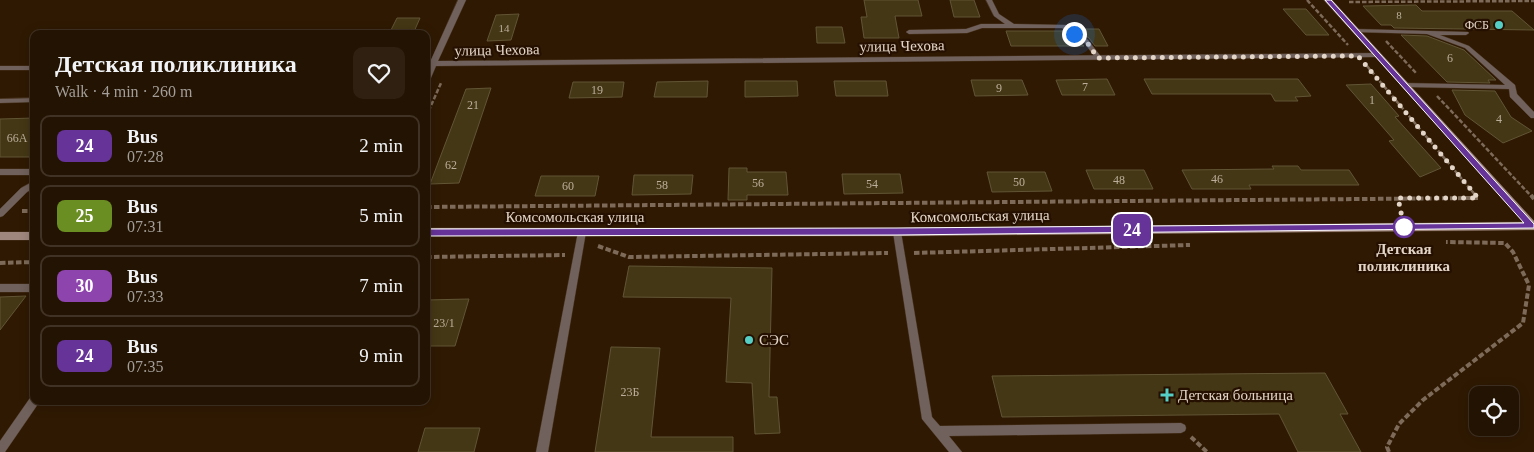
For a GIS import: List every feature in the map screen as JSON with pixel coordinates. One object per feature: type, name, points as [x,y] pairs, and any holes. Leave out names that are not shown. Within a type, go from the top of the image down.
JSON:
[{"type":"street","points":[[430,64],[462,0]]},
{"type":"street","points":[[1328,0],[1533,226]]},
{"type":"street","name":"улица Чехова","points":[[430,64],[1378,56]]},
{"type":"street","points":[[0,68],[30,68]]},
{"type":"street","name":"Комсомольская улица","points":[[430,232],[581,236],[1533,226]]},
{"type":"street","points":[[0,236],[30,236]]},
{"type":"lane","points":[[989,0],[996,15],[1013,26]]},
{"type":"lane","points":[[909,32],[967,31],[981,26],[1064,26],[1086,41],[1098,58]]},
{"type":"lane","points":[[1356,31],[1466,33]]},
{"type":"lane","points":[[1427,32],[1467,46],[1512,87],[1513,95],[1534,116]]},
{"type":"lane","points":[[1405,85],[1512,87]]},
{"type":"lane","points":[[0,101],[30,100]]},
{"type":"lane","points":[[0,172],[30,172]]},
{"type":"lane","points":[[0,214],[30,186]]},
{"type":"lane","points":[[897,232],[927,419],[956,452]]},
{"type":"lane","points":[[542,452],[581,236]]},
{"type":"lane","points":[[0,288],[30,288]]},
{"type":"lane","points":[[0,450],[31,405]]},
{"type":"lane","points":[[939,432],[1181,428]]},
{"type":"path","points":[[430,207],[1478,198],[1308,0]]},
{"type":"path","points":[[1349,2],[1534,1]]},
{"type":"path","points":[[1517,182],[1534,199]]},
{"type":"path","points":[[581,236],[629,257],[900,253],[1198,245]]},
{"type":"path","points":[[1388,452],[1387,447],[1399,424],[1424,400],[1523,323],[1529,285],[1513,252],[1505,243],[1436,242]]},
{"type":"path","points":[[430,257],[567,255]]},
{"type":"path","points":[[0,263],[30,262]]},
{"type":"path","points":[[1181,428],[1207,452]]},
{"type":"building","points":[[864,0],[918,0],[922,16],[895,16],[899,38],[864,38],[861,17],[867,17]]},
{"type":"building","points":[[950,0],[974,0],[980,17],[954,17]]},
{"type":"building","points":[[1416,5],[1422,11],[1512,11],[1534,30],[1394,28],[1391,25],[1381,25],[1363,6]]},
{"type":"building","points":[[1283,9],[1306,9],[1329,35],[1306,35]]},
{"type":"building","points":[[519,14],[511,40],[487,41],[496,15]]},
{"type":"building","points":[[397,18],[420,18],[415,30],[391,30]]},
{"type":"building","points":[[816,27],[842,27],[845,43],[817,43]]},
{"type":"building","points":[[1075,29],[1099,29],[1108,46],[1095,46],[1089,38]]},
{"type":"building","points":[[1006,31],[1063,31],[1084,46],[1011,46]]},
{"type":"building","points":[[1401,35],[1427,36],[1464,50],[1496,80],[1488,80],[1490,83],[1447,82]]},
{"type":"building","points":[[1107,79],[1115,95],[1062,95],[1056,80]]},
{"type":"building","points":[[1144,79],[1298,79],[1311,96],[1295,97],[1298,101],[1275,101],[1271,94],[1152,94]]},
{"type":"building","points":[[971,80],[1022,80],[1028,95],[975,96]]},
{"type":"building","points":[[708,81],[707,97],[654,97],[657,82]]},
{"type":"building","points":[[745,81],[797,81],[798,96],[745,97]]},
{"type":"building","points":[[834,81],[886,81],[888,96],[836,96]]},
{"type":"building","points":[[573,82],[624,82],[622,97],[569,98]]},
{"type":"building","points":[[1371,84],[1399,116],[1395,117],[1441,168],[1420,177],[1389,141],[1394,140],[1346,85]]},
{"type":"building","points":[[491,88],[459,183],[430,184],[466,89]]},
{"type":"building","points":[[1452,90],[1495,91],[1511,117],[1532,131],[1503,143],[1465,115]]},
{"type":"building","points":[[30,118],[30,157],[0,157],[0,119]]},
{"type":"building","points":[[1272,166],[1298,166],[1301,170],[1349,170],[1359,185],[1249,185],[1251,189],[1192,189],[1182,170],[1274,169]]},
{"type":"building","points":[[729,168],[747,168],[747,172],[786,172],[788,195],[747,195],[747,200],[728,200]]},
{"type":"building","points":[[1086,170],[1144,170],[1153,189],[1094,189]]},
{"type":"building","points":[[987,172],[1045,172],[1052,191],[992,192]]},
{"type":"building","points":[[842,174],[900,174],[903,193],[844,194]]},
{"type":"building","points":[[634,175],[693,175],[691,194],[632,195]]},
{"type":"building","points":[[541,176],[599,176],[595,196],[535,196]]},
{"type":"building","name":"СЭС","points":[[629,266],[772,268],[769,397],[777,397],[780,433],[755,434],[752,383],[726,382],[731,298],[623,297]]},
{"type":"building","points":[[26,296],[0,330],[0,297]]},
{"type":"building","points":[[469,299],[455,346],[430,346],[430,300]]},
{"type":"building","points":[[611,347],[660,348],[651,437],[733,437],[733,452],[595,452]]},
{"type":"building","name":"Детская больница","points":[[1325,373],[1348,414],[1340,414],[1361,452],[1298,452],[1279,414],[1002,417],[992,376]]},
{"type":"building","points":[[425,428],[480,428],[474,452],[418,452]]},
{"type":"bus line","name":"24","points":[[430,232],[897,232],[1533,226],[1328,0]]},
{"type":"place","name":"ФСБ","points":[[1499,25]]},
{"type":"place","name":"Детская поликлиника","points":[[1404,227]]},
{"type":"place","name":"СЭС","points":[[749,340]]},
{"type":"place","name":"Детская больница","points":[[1167,395]]},
{"type":"route","points":[[1074,34],[1086,41],[1098,58],[1358,56],[1478,198],[1398,198],[1404,227]]}]
